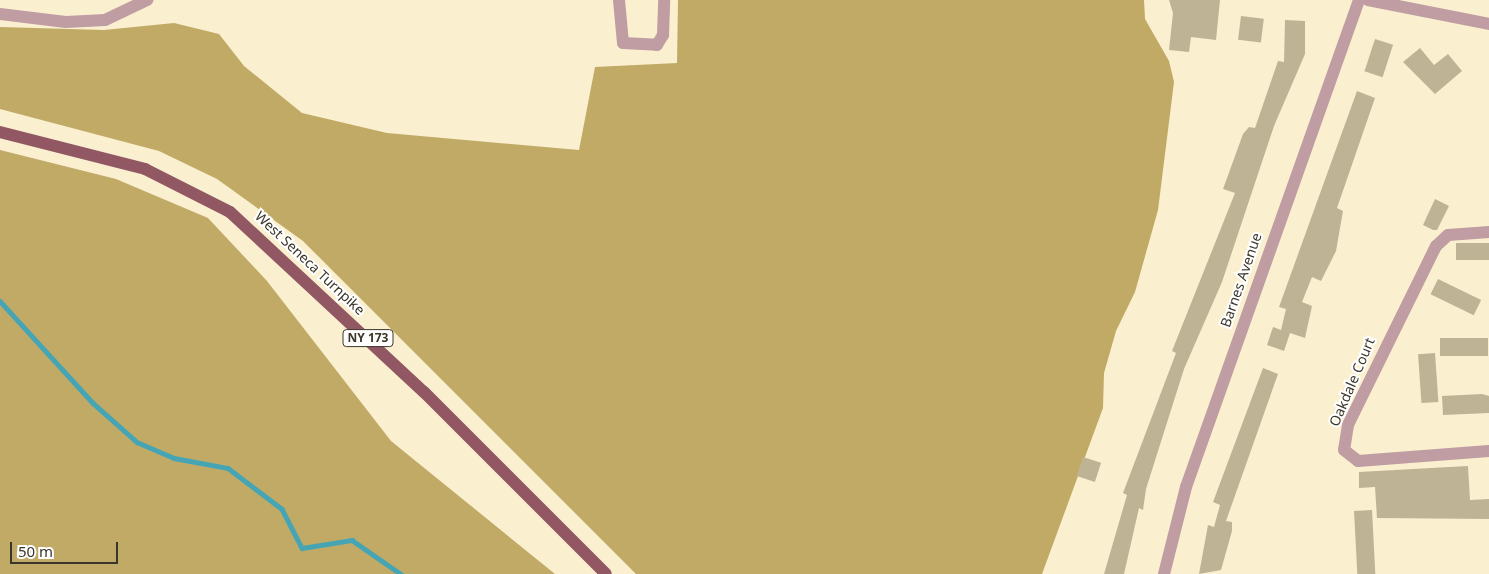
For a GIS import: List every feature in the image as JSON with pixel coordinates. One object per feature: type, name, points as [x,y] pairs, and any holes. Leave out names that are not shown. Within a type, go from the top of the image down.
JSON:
[{"type":"main road","name":"West Seneca Turnpike","points":[[0,132],[145,169],[230,212],[445,412],[606,574]]},
{"type":"street","points":[[0,14],[105,20],[147,0]]},
{"type":"street","points":[[619,0],[624,43],[657,45],[663,35],[664,0]]},
{"type":"street","name":"Barnes Avenue","points":[[1164,574],[1192,468],[1358,0]]},
{"type":"street","points":[[1368,0],[1489,24]]},
{"type":"street","name":"Oakdale Court","points":[[1489,232],[1448,235],[1436,246],[1362,393],[1348,425],[1344,450],[1358,461],[1489,451]]},
{"type":"shaded area","points":[[678,0],[1144,0],[1145,19],[1169,61],[1174,82],[1158,210],[1135,292],[1116,331],[1104,373],[1103,408],[1042,574],[636,574],[303,241],[217,179],[159,151],[0,109],[0,27],[104,30],[174,23],[219,34],[244,66],[302,113],[387,133],[579,150],[595,67],[677,63]]},
{"type":"shaded area","points":[[0,150],[116,179],[208,218],[267,281],[391,441],[555,574],[0,574]]},
{"type":"building","points":[[1169,0],[1220,0],[1216,40],[1191,37],[1189,52],[1169,50],[1173,13]]},
{"type":"building","points":[[1241,16],[1264,19],[1261,43],[1238,40]]},
{"type":"building","points":[[1285,20],[1305,21],[1305,54],[1274,126],[1222,282],[1184,369],[1146,489],[1143,510],[1139,508],[1124,574],[1104,574],[1127,495],[1123,493],[1176,353],[1172,351],[1235,193],[1223,189],[1243,134],[1249,127],[1255,128],[1278,61],[1284,62]]},
{"type":"building","points":[[1375,39],[1393,45],[1383,77],[1364,71]]},
{"type":"building","points":[[1420,48],[1434,65],[1448,54],[1462,71],[1435,94],[1403,62]]},
{"type":"building","points":[[1357,91],[1375,98],[1337,208],[1343,211],[1336,251],[1321,281],[1312,277],[1302,302],[1312,306],[1305,338],[1290,333],[1284,351],[1267,345],[1273,327],[1281,330],[1286,309],[1279,307]]},
{"type":"building","points":[[1435,199],[1449,206],[1437,230],[1433,230],[1423,225]]},
{"type":"building","points":[[1456,243],[1489,243],[1489,260],[1456,260]]},
{"type":"building","points":[[1438,279],[1481,300],[1474,315],[1431,294]]},
{"type":"building","points":[[1440,338],[1488,338],[1488,356],[1440,356]]},
{"type":"building","points":[[1435,353],[1438,402],[1421,403],[1418,354]]},
{"type":"building","points":[[1263,368],[1278,374],[1226,521],[1232,522],[1232,531],[1221,570],[1199,574],[1208,525],[1214,527],[1220,505],[1213,502]]},
{"type":"building","points":[[1482,394],[1489,396],[1489,413],[1443,415],[1442,396]]},
{"type":"building","points":[[1083,457],[1101,463],[1095,482],[1077,476]]},
{"type":"building","points":[[1468,466],[1470,500],[1489,499],[1489,519],[1377,518],[1375,487],[1359,488],[1359,472]]},
{"type":"building","points":[[1372,510],[1375,574],[1357,574],[1354,511]]},
{"type":"waterway","points":[[0,301],[93,403],[137,442],[174,458],[228,468],[282,509],[302,548],[352,540],[401,574]]}]
